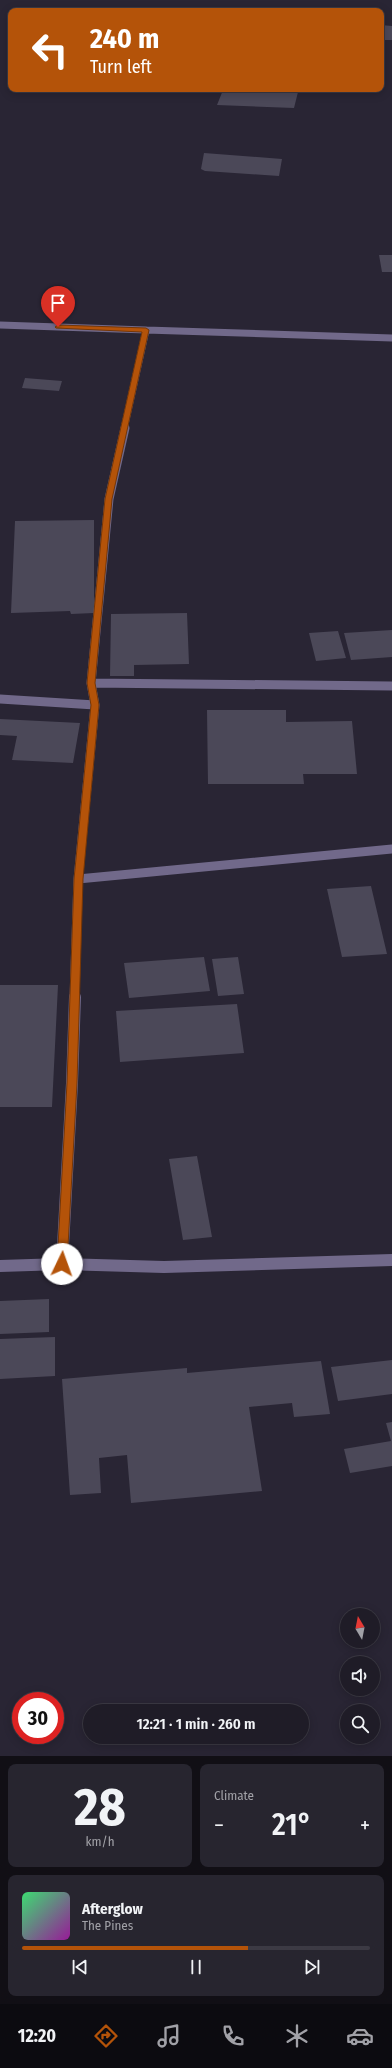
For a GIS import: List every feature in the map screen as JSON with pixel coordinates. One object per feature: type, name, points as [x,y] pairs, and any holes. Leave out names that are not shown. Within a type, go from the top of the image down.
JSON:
[{"type":"street","points":[[0,325],[392,338]]},
{"type":"street","points":[[62,1264],[72,1083],[78,879],[95,705],[91,683],[109,499],[146,330]]},
{"type":"street","points":[[91,683],[392,686]]},
{"type":"street","points":[[0,699],[95,705]]},
{"type":"street","points":[[78,879],[392,849]]},
{"type":"street","points":[[0,1266],[62,1264],[164,1267],[392,1260]]},
{"type":"building","points":[[384,25],[392,26],[392,40],[384,40]]},
{"type":"building","points":[[222,92],[298,92],[294,108],[217,105]]},
{"type":"building","points":[[204,153],[282,159],[279,176],[205,171],[201,169]]},
{"type":"building","points":[[379,255],[392,255],[392,272],[382,272]]},
{"type":"building","points":[[25,378],[62,381],[59,391],[22,388]]},
{"type":"building","points":[[94,520],[94,613],[71,614],[70,611],[11,613],[15,521]]},
{"type":"building","points":[[187,613],[189,664],[134,665],[134,676],[110,676],[111,614]]},
{"type":"building","points":[[392,630],[392,657],[351,660],[344,633]]},
{"type":"building","points":[[338,631],[346,658],[316,661],[309,633]]},
{"type":"building","points":[[207,710],[286,710],[286,722],[352,721],[357,774],[303,774],[304,784],[208,784]]},
{"type":"building","points":[[0,719],[80,723],[73,763],[12,760],[17,736],[0,735]]},
{"type":"building","points":[[371,886],[387,954],[342,957],[327,889]]},
{"type":"building","points":[[204,957],[210,991],[129,998],[124,963]]},
{"type":"building","points":[[238,957],[244,994],[218,996],[212,959]]},
{"type":"building","points":[[0,985],[58,985],[52,1107],[0,1107]]},
{"type":"building","points":[[237,1004],[244,1053],[120,1062],[116,1011]]},
{"type":"building","points":[[197,1156],[212,1237],[183,1240],[169,1159]]},
{"type":"building","points":[[49,1299],[49,1332],[0,1334],[0,1301]]},
{"type":"building","points":[[55,1337],[55,1376],[0,1379],[0,1339]]},
{"type":"building","points":[[392,1360],[392,1394],[338,1401],[331,1367]]},
{"type":"building","points":[[321,1361],[330,1414],[294,1417],[292,1403],[249,1407],[262,1491],[131,1503],[127,1455],[99,1458],[101,1493],[70,1495],[62,1379],[187,1368],[187,1373]]},
{"type":"building","points":[[392,1422],[392,1466],[350,1473],[344,1449],[391,1441],[386,1423]]},
{"type":"route","points":[[58,327],[146,330],[109,499],[91,683],[95,705],[78,879],[72,1083],[62,1264]]}]
